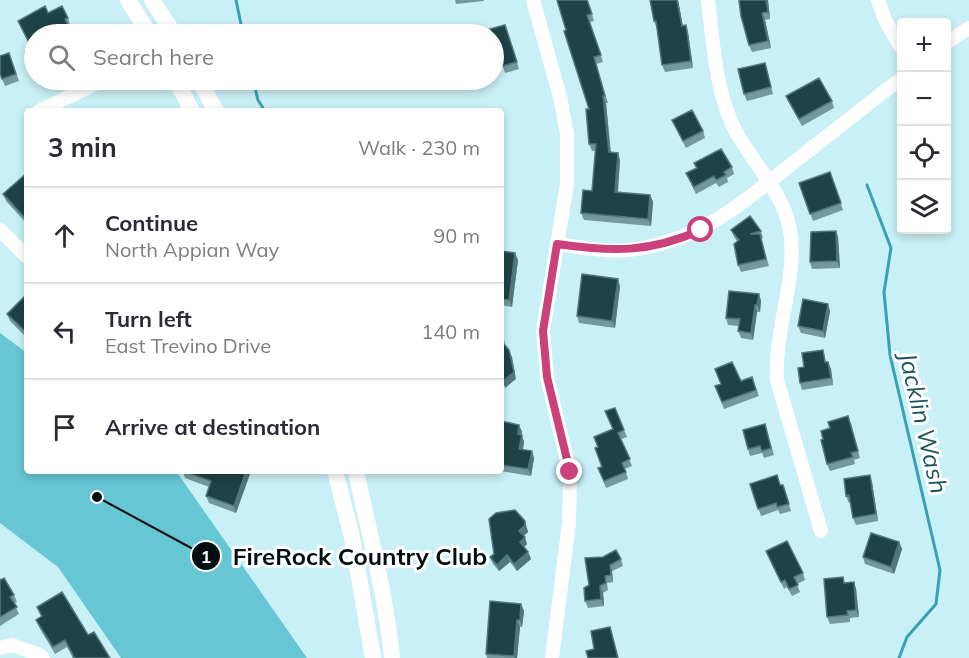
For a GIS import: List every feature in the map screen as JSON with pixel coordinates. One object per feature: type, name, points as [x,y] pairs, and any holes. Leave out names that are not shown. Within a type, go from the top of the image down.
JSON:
[{"type":"main road","points":[[128,0],[143,24]]},
{"type":"main road","points":[[152,0],[168,24]]},
{"type":"main road","points":[[181,90],[190,108]]},
{"type":"main road","points":[[204,90],[214,108]]},
{"type":"main road","points":[[336,474],[352,537],[374,658]]},
{"type":"main road","points":[[357,474],[390,637],[392,658]]},
{"type":"street","points":[[533,0],[560,97],[567,134],[567,184],[543,331],[547,377],[570,472],[569,523],[552,658]]},
{"type":"street","points":[[708,0],[718,81],[724,102],[734,126],[787,215],[792,248],[776,359],[777,380],[821,531]]},
{"type":"street","points":[[878,0],[885,20],[897,40]]},
{"type":"street","points":[[951,40],[969,28]]},
{"type":"street","points":[[557,244],[619,251],[672,242],[701,230],[725,216],[769,183],[897,82]]},
{"type":"street","points":[[45,108],[83,90]]},
{"type":"street","points":[[0,230],[24,254]]},
{"type":"street","points":[[0,648],[12,645],[43,658]]},
{"type":"shaded area","points":[[0,333],[24,351],[24,474],[178,474],[307,658],[121,658],[58,567],[0,523]]},
{"type":"building","points":[[557,0],[587,0],[592,14],[587,15],[601,55],[594,57],[605,96],[603,96],[609,152],[618,153],[615,192],[650,195],[648,219],[581,213],[583,190],[592,191],[596,144],[589,144],[586,109],[589,109],[564,31],[566,30]]},
{"type":"building","points":[[650,0],[677,0],[682,26],[686,25],[691,61],[662,65],[656,21],[654,21]]},
{"type":"building","points":[[739,0],[766,0],[768,12],[762,13],[768,41],[749,45]]},
{"type":"building","points":[[45,6],[48,13],[62,6],[68,18],[65,19],[68,24],[24,24],[24,33],[18,21]]},
{"type":"building","points":[[504,25],[517,62],[504,65]]},
{"type":"building","points":[[9,53],[16,74],[2,79],[0,56]]},
{"type":"building","points":[[765,63],[771,87],[744,94],[738,69]]},
{"type":"building","points":[[819,78],[832,101],[799,119],[786,96]]},
{"type":"building","points":[[692,110],[703,131],[683,141],[672,120]]},
{"type":"building","points":[[721,149],[732,167],[724,172],[726,175],[716,180],[714,176],[694,187],[686,173],[697,168],[694,163]]},
{"type":"building","points":[[830,172],[841,203],[810,214],[799,183]]},
{"type":"building","points":[[24,176],[24,217],[3,194]]},
{"type":"building","points":[[750,216],[761,231],[750,234],[760,234],[766,259],[738,265],[734,244],[739,240],[731,230]]},
{"type":"building","points":[[836,231],[837,261],[810,262],[811,232]]},
{"type":"building","points":[[504,251],[515,253],[509,300],[504,299]]},
{"type":"building","points":[[582,274],[618,279],[612,321],[577,316]]},
{"type":"building","points":[[729,291],[759,294],[751,333],[738,331],[740,319],[726,318]]},
{"type":"building","points":[[24,297],[24,330],[7,314]]},
{"type":"building","points":[[803,299],[828,304],[823,331],[798,326]]},
{"type":"building","points":[[504,344],[509,350],[514,372],[504,380]]},
{"type":"building","points":[[823,350],[831,378],[800,383],[798,368],[804,367],[802,353]]},
{"type":"building","points":[[732,362],[741,381],[752,377],[756,390],[722,402],[715,386],[721,384],[715,369]]},
{"type":"building","points":[[615,408],[624,430],[618,433],[630,459],[622,463],[626,472],[604,481],[598,468],[602,467],[595,448],[598,447],[594,437],[613,429],[605,411]]},
{"type":"building","points":[[848,416],[858,451],[851,453],[853,457],[827,464],[821,431],[830,428],[828,422]]},
{"type":"building","points":[[504,422],[519,425],[518,434],[522,435],[519,449],[532,451],[528,469],[504,465]]},
{"type":"building","points":[[765,424],[771,448],[762,451],[760,446],[748,449],[743,430]]},
{"type":"building","points":[[191,474],[245,474],[234,506],[206,496],[211,481]]},
{"type":"building","points":[[777,475],[789,504],[777,507],[776,503],[758,509],[750,484]]},
{"type":"building","points":[[870,475],[876,514],[853,518],[849,495],[846,496],[844,479]]},
{"type":"building","points":[[515,510],[525,521],[525,525],[519,531],[525,537],[520,542],[528,552],[514,564],[507,555],[497,565],[490,557],[494,554],[489,519],[496,513]]},
{"type":"building","points":[[871,533],[899,542],[891,567],[863,557]]},
{"type":"building","points":[[787,541],[803,573],[794,577],[798,585],[789,589],[785,580],[781,582],[766,551]]},
{"type":"building","points":[[616,550],[621,559],[610,565],[611,575],[605,576],[606,583],[600,586],[601,599],[585,601],[584,588],[589,585],[585,558],[603,557]]},
{"type":"building","points":[[843,577],[844,583],[854,582],[856,610],[847,611],[848,615],[827,617],[824,579]]},
{"type":"building","points":[[4,578],[14,595],[10,597],[17,607],[0,617],[0,579]]},
{"type":"building","points":[[62,592],[88,635],[94,632],[110,658],[73,658],[65,640],[53,647],[36,620],[42,616],[37,607]]},
{"type":"building","points":[[490,601],[521,604],[520,620],[517,620],[514,656],[486,654]]},
{"type":"building","points":[[610,627],[618,658],[588,658],[586,651],[594,649],[591,631]]},
{"type":"waterway","points":[[236,0],[241,24]]},
{"type":"waterway","points":[[256,90],[263,108]]},
{"type":"waterway","name":"Jacklin Wash","points":[[867,185],[891,248],[884,292],[890,355],[940,570],[936,604],[907,637],[899,658]]},
{"type":"place","name":"FireRock Country Club","points":[[97,497]]},
{"type":"route","points":[[570,472],[547,377],[543,331],[557,244],[619,251],[672,242],[701,230]]}]
